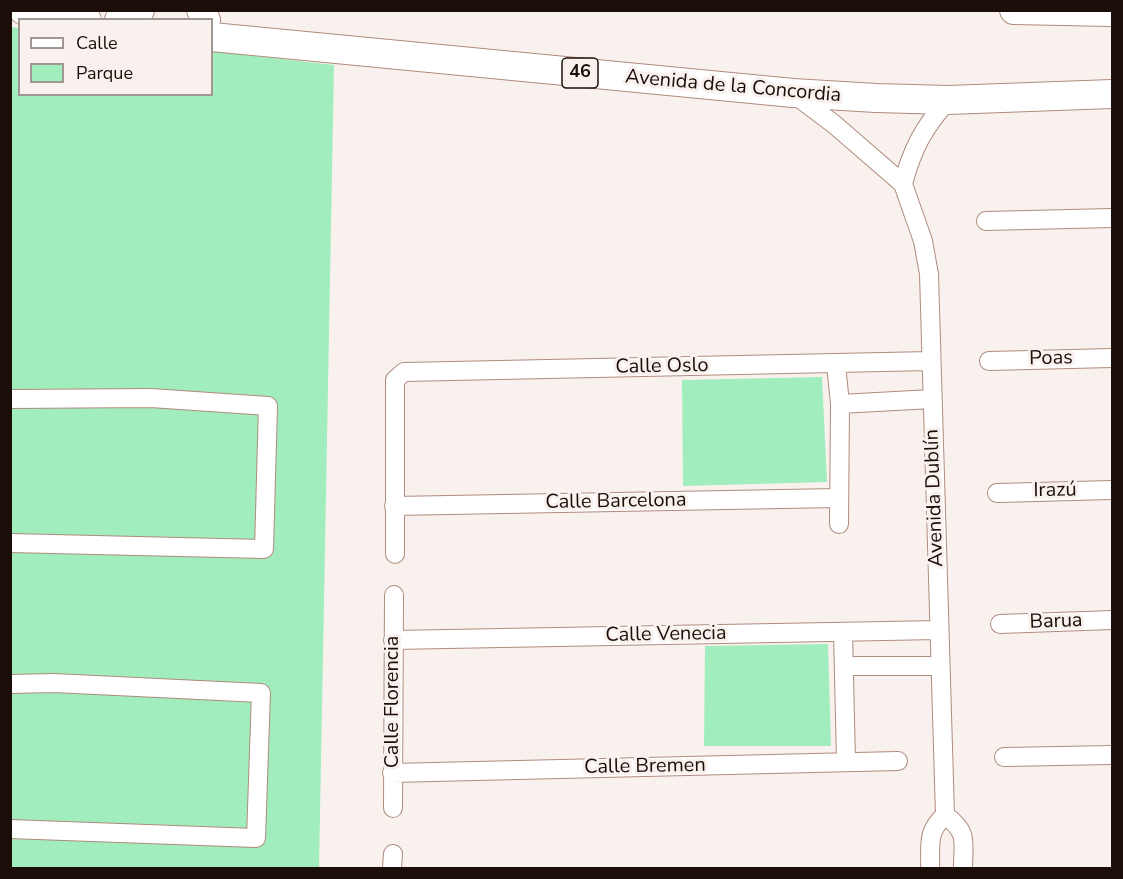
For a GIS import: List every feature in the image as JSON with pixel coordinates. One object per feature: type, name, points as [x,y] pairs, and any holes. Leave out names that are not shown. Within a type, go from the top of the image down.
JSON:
[{"type":"main road","points":[[23,10],[74,18]]},
{"type":"main road","points":[[122,18],[140,10]]},
{"type":"main road","points":[[1014,10],[1113,12]]},
{"type":"main road","points":[[213,25],[242,41]]},
{"type":"main road","name":"Avenida de la Concordia","points":[[213,37],[793,93],[948,100],[1113,94]]},
{"type":"street","points":[[793,93],[835,125],[903,184],[909,161],[919,138],[948,100]]},
{"type":"street","name":"Avenida Dublín","points":[[903,184],[922,241],[929,274],[945,815],[935,825],[932,832],[930,868]]},
{"type":"street","points":[[986,221],[1113,218]]},
{"type":"street","name":"Poas","points":[[989,360],[1113,358]]},
{"type":"street","name":"Calle Oslo","points":[[394,506],[395,380],[404,372],[931,361]]},
{"type":"street","points":[[836,364],[840,404],[839,524]]},
{"type":"street","points":[[10,399],[151,398],[268,406],[264,549],[10,543]]},
{"type":"street","points":[[840,404],[932,399]]},
{"type":"street","name":"Irazú","points":[[997,493],[1113,490]]},
{"type":"street","name":"Calle Barcelona","points":[[394,506],[838,498]]},
{"type":"street","points":[[394,506],[395,554]]},
{"type":"street","name":"Calle Florencia","points":[[393,808],[394,595]]},
{"type":"street","name":"Barua","points":[[1000,624],[1113,620]]},
{"type":"street","name":"Calle Venecia","points":[[393,640],[939,630]]},
{"type":"street","points":[[843,632],[846,762]]},
{"type":"street","points":[[844,666],[940,666]]},
{"type":"street","points":[[10,684],[54,683],[261,693],[256,838],[10,829]]},
{"type":"street","points":[[1004,758],[1113,755]]},
{"type":"street","name":"Calle Bremen","points":[[392,773],[898,761]]},
{"type":"street","points":[[945,815],[962,830],[963,868]]},
{"type":"green space","points":[[11,27],[18,28],[18,96],[213,96],[213,51],[334,65],[319,868],[11,868]]},
{"type":"green space","points":[[822,377],[827,482],[683,486],[682,380]]},
{"type":"green space","points":[[828,644],[831,746],[704,746],[705,646]]}]
